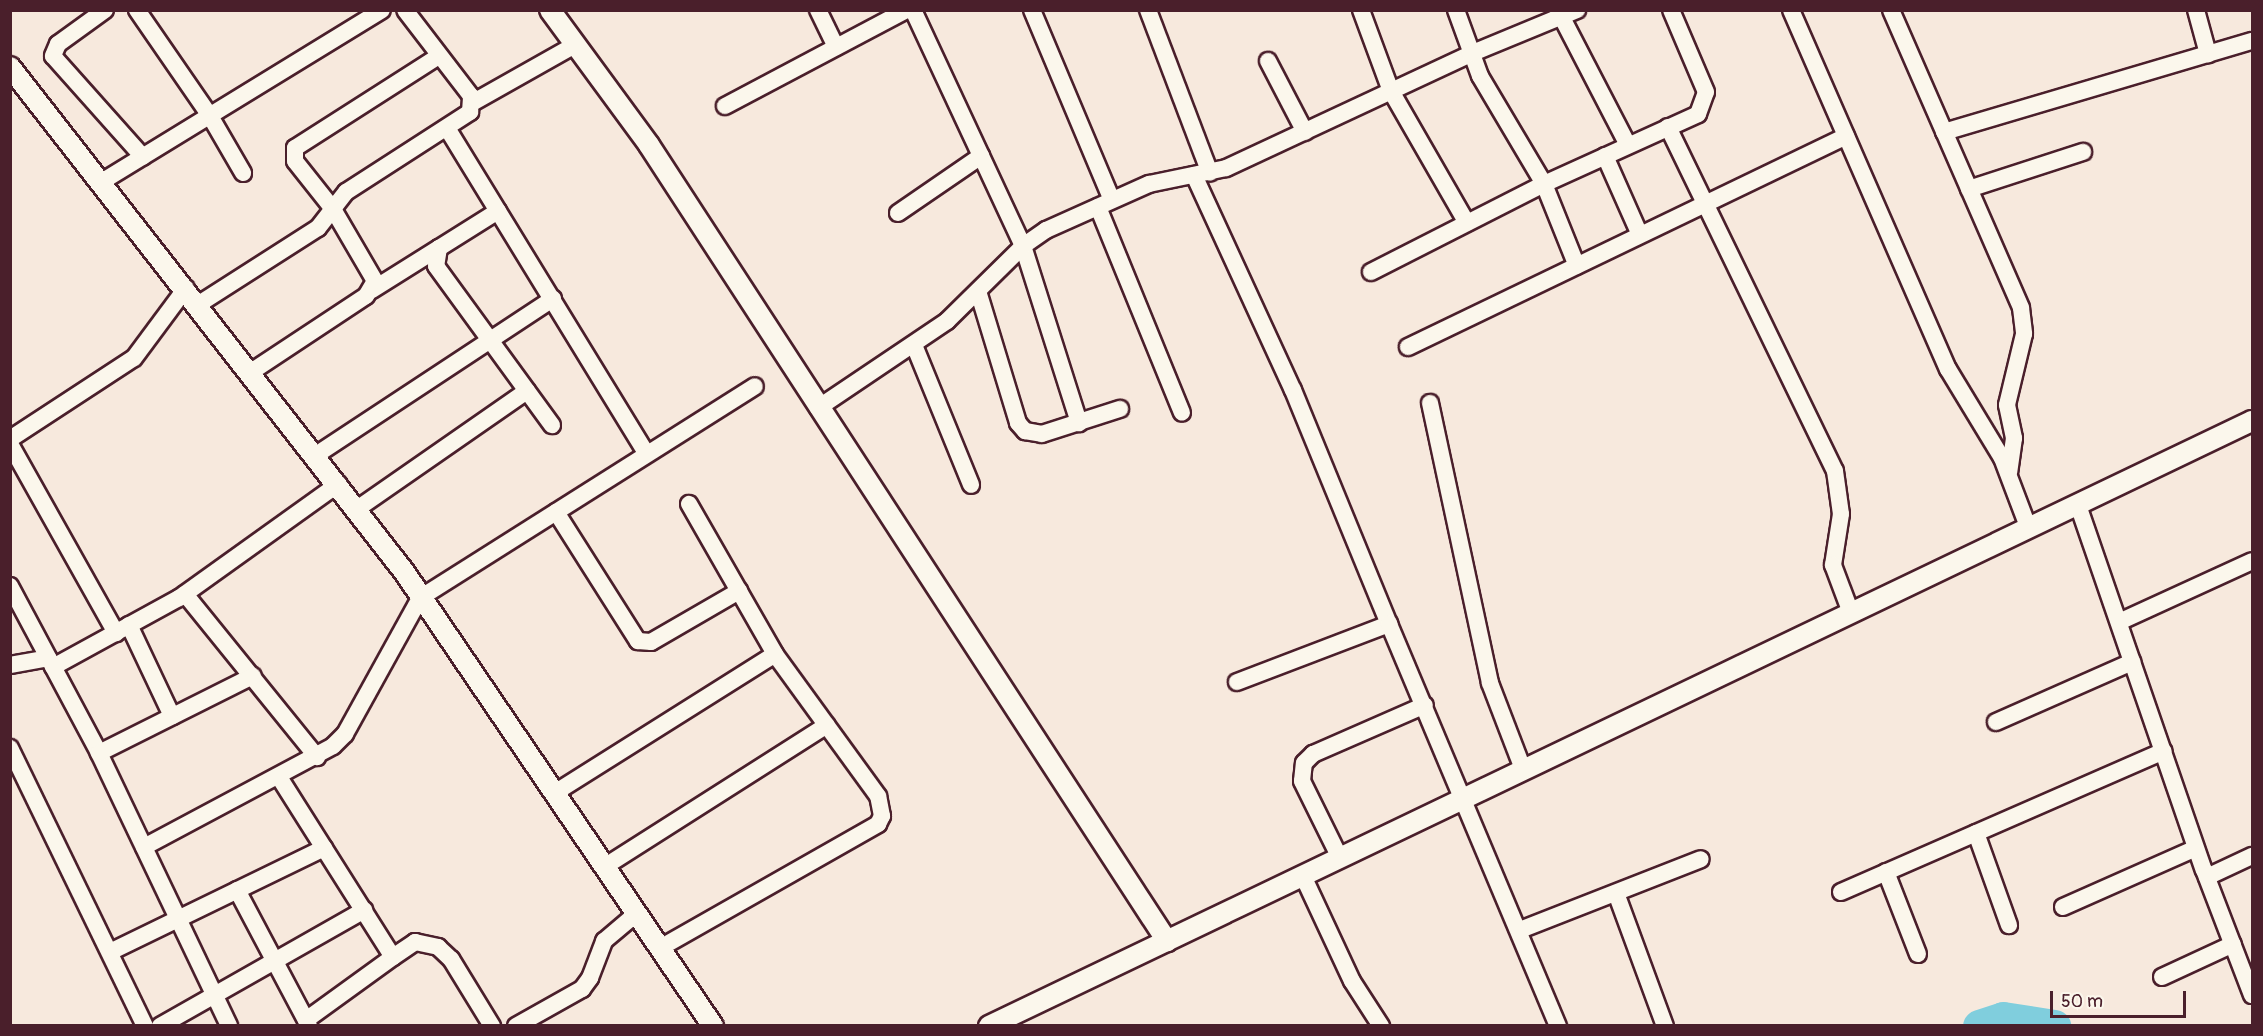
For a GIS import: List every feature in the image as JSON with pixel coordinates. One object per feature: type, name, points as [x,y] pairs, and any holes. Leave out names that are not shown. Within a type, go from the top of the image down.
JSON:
[{"type":"street","points":[[105,10],[58,44],[53,56],[143,157]]},
{"type":"street","points":[[137,10],[210,116],[243,173]]},
{"type":"street","points":[[103,181],[382,10]]},
{"type":"street","points":[[198,304],[318,228],[346,192],[470,112],[472,103],[405,10]]},
{"type":"street","points":[[550,10],[649,145],[818,408],[1167,941]]},
{"type":"street","points":[[818,10],[836,47]]},
{"type":"street","points":[[725,106],[906,10]]},
{"type":"street","points":[[913,10],[1023,246],[1078,423]]},
{"type":"street","points":[[1032,10],[1182,413]]},
{"type":"street","points":[[1148,10],[1202,174],[1389,624],[1465,797],[1558,1026]]},
{"type":"street","points":[[1361,10],[1391,91],[1467,223]]},
{"type":"street","points":[[1456,10],[1470,54],[1544,184],[1577,266]]},
{"type":"street","points":[[818,408],[947,321],[1023,246],[1149,184],[1202,174],[1305,132],[1559,14],[1576,10]]},
{"type":"street","points":[[1371,272],[1544,184],[1698,114],[1707,99],[1671,10]]},
{"type":"street","points":[[1791,10],[1948,369],[2009,472],[2029,529]]},
{"type":"street","points":[[1891,10],[2024,322],[2007,405],[2014,438],[2009,472]]},
{"type":"street","points":[[2196,10],[2208,54]]},
{"type":"street","points":[[1559,14],[1628,146]]},
{"type":"street","points":[[1944,132],[2253,41]]},
{"type":"street","points":[[472,103],[575,45]]},
{"type":"street","points":[[372,290],[374,273],[333,208],[296,161],[295,148],[439,56]]},
{"type":"street","points":[[1268,61],[1305,132]]},
{"type":"street","points":[[10,68],[103,181],[357,509],[713,1026]]},
{"type":"street","points":[[1668,127],[1704,206],[1835,471],[1842,514],[1833,565],[1851,614]]},
{"type":"street","points":[[447,128],[646,454]]},
{"type":"street","points":[[1408,347],[1846,136]]},
{"type":"street","points":[[1969,189],[2083,152]]},
{"type":"street","points":[[898,213],[981,156]]},
{"type":"street","points":[[1605,156],[1640,235]]},
{"type":"street","points":[[252,372],[372,290],[498,211]]},
{"type":"street","points":[[439,248],[436,266],[552,425]]},
{"type":"street","points":[[10,439],[134,358],[186,288]]},
{"type":"street","points":[[978,291],[1018,423],[1025,430],[1042,434],[1120,409]]},
{"type":"street","points":[[316,455],[553,299]]},
{"type":"street","points":[[914,345],[971,485]]},
{"type":"street","points":[[144,847],[317,757],[345,735],[420,598],[755,386]]},
{"type":"street","points":[[357,509],[527,391]]},
{"type":"street","points":[[1430,404],[1494,698],[1523,769]]},
{"type":"street","points":[[989,1026],[2253,421]]},
{"type":"street","points":[[10,444],[172,716]]},
{"type":"street","points":[[10,665],[51,662],[122,629],[185,594],[338,484]]},
{"type":"street","points":[[660,948],[878,824],[882,816],[878,796],[775,654],[689,504]]},
{"type":"street","points":[[2079,505],[2196,848],[2233,944],[2246,958],[2253,995]]},
{"type":"street","points":[[556,512],[638,641],[651,642],[739,591]]},
{"type":"street","points":[[2119,622],[2253,561]]},
{"type":"street","points":[[10,586],[99,753],[229,1026]]},
{"type":"street","points":[[185,594],[317,757]]},
{"type":"street","points":[[1236,682],[1389,624]]},
{"type":"street","points":[[553,794],[775,654]]},
{"type":"street","points":[[1996,722],[2132,662]]},
{"type":"street","points":[[99,753],[253,676]]},
{"type":"street","points":[[1340,858],[1302,781],[1304,763],[1313,754],[1425,705]]},
{"type":"street","points":[[604,867],[827,725]]},
{"type":"street","points":[[10,748],[145,1026]]},
{"type":"street","points":[[1841,892],[2163,751]]},
{"type":"street","points":[[279,777],[393,957]]},
{"type":"street","points":[[1976,833],[2009,925]]},
{"type":"street","points":[[110,952],[324,848]]},
{"type":"street","points":[[2062,908],[2196,848]]},
{"type":"street","points":[[2207,877],[2253,856]]},
{"type":"street","points":[[1520,930],[1701,860]]},
{"type":"street","points":[[1886,872],[1918,954]]},
{"type":"street","points":[[1303,876],[1352,981],[1381,1026]]},
{"type":"street","points":[[237,890],[307,1023],[415,942],[438,947],[451,959],[492,1026]]},
{"type":"street","points":[[1616,893],[1665,1026]]},
{"type":"street","points":[[160,1026],[364,910]]},
{"type":"street","points":[[516,1026],[582,989],[590,978],[604,941],[636,914]]},
{"type":"street","points":[[2162,977],[2233,944]]},
{"type":"waterway","points":[[1979,1026],[2003,1018],[2054,1026]]}]
